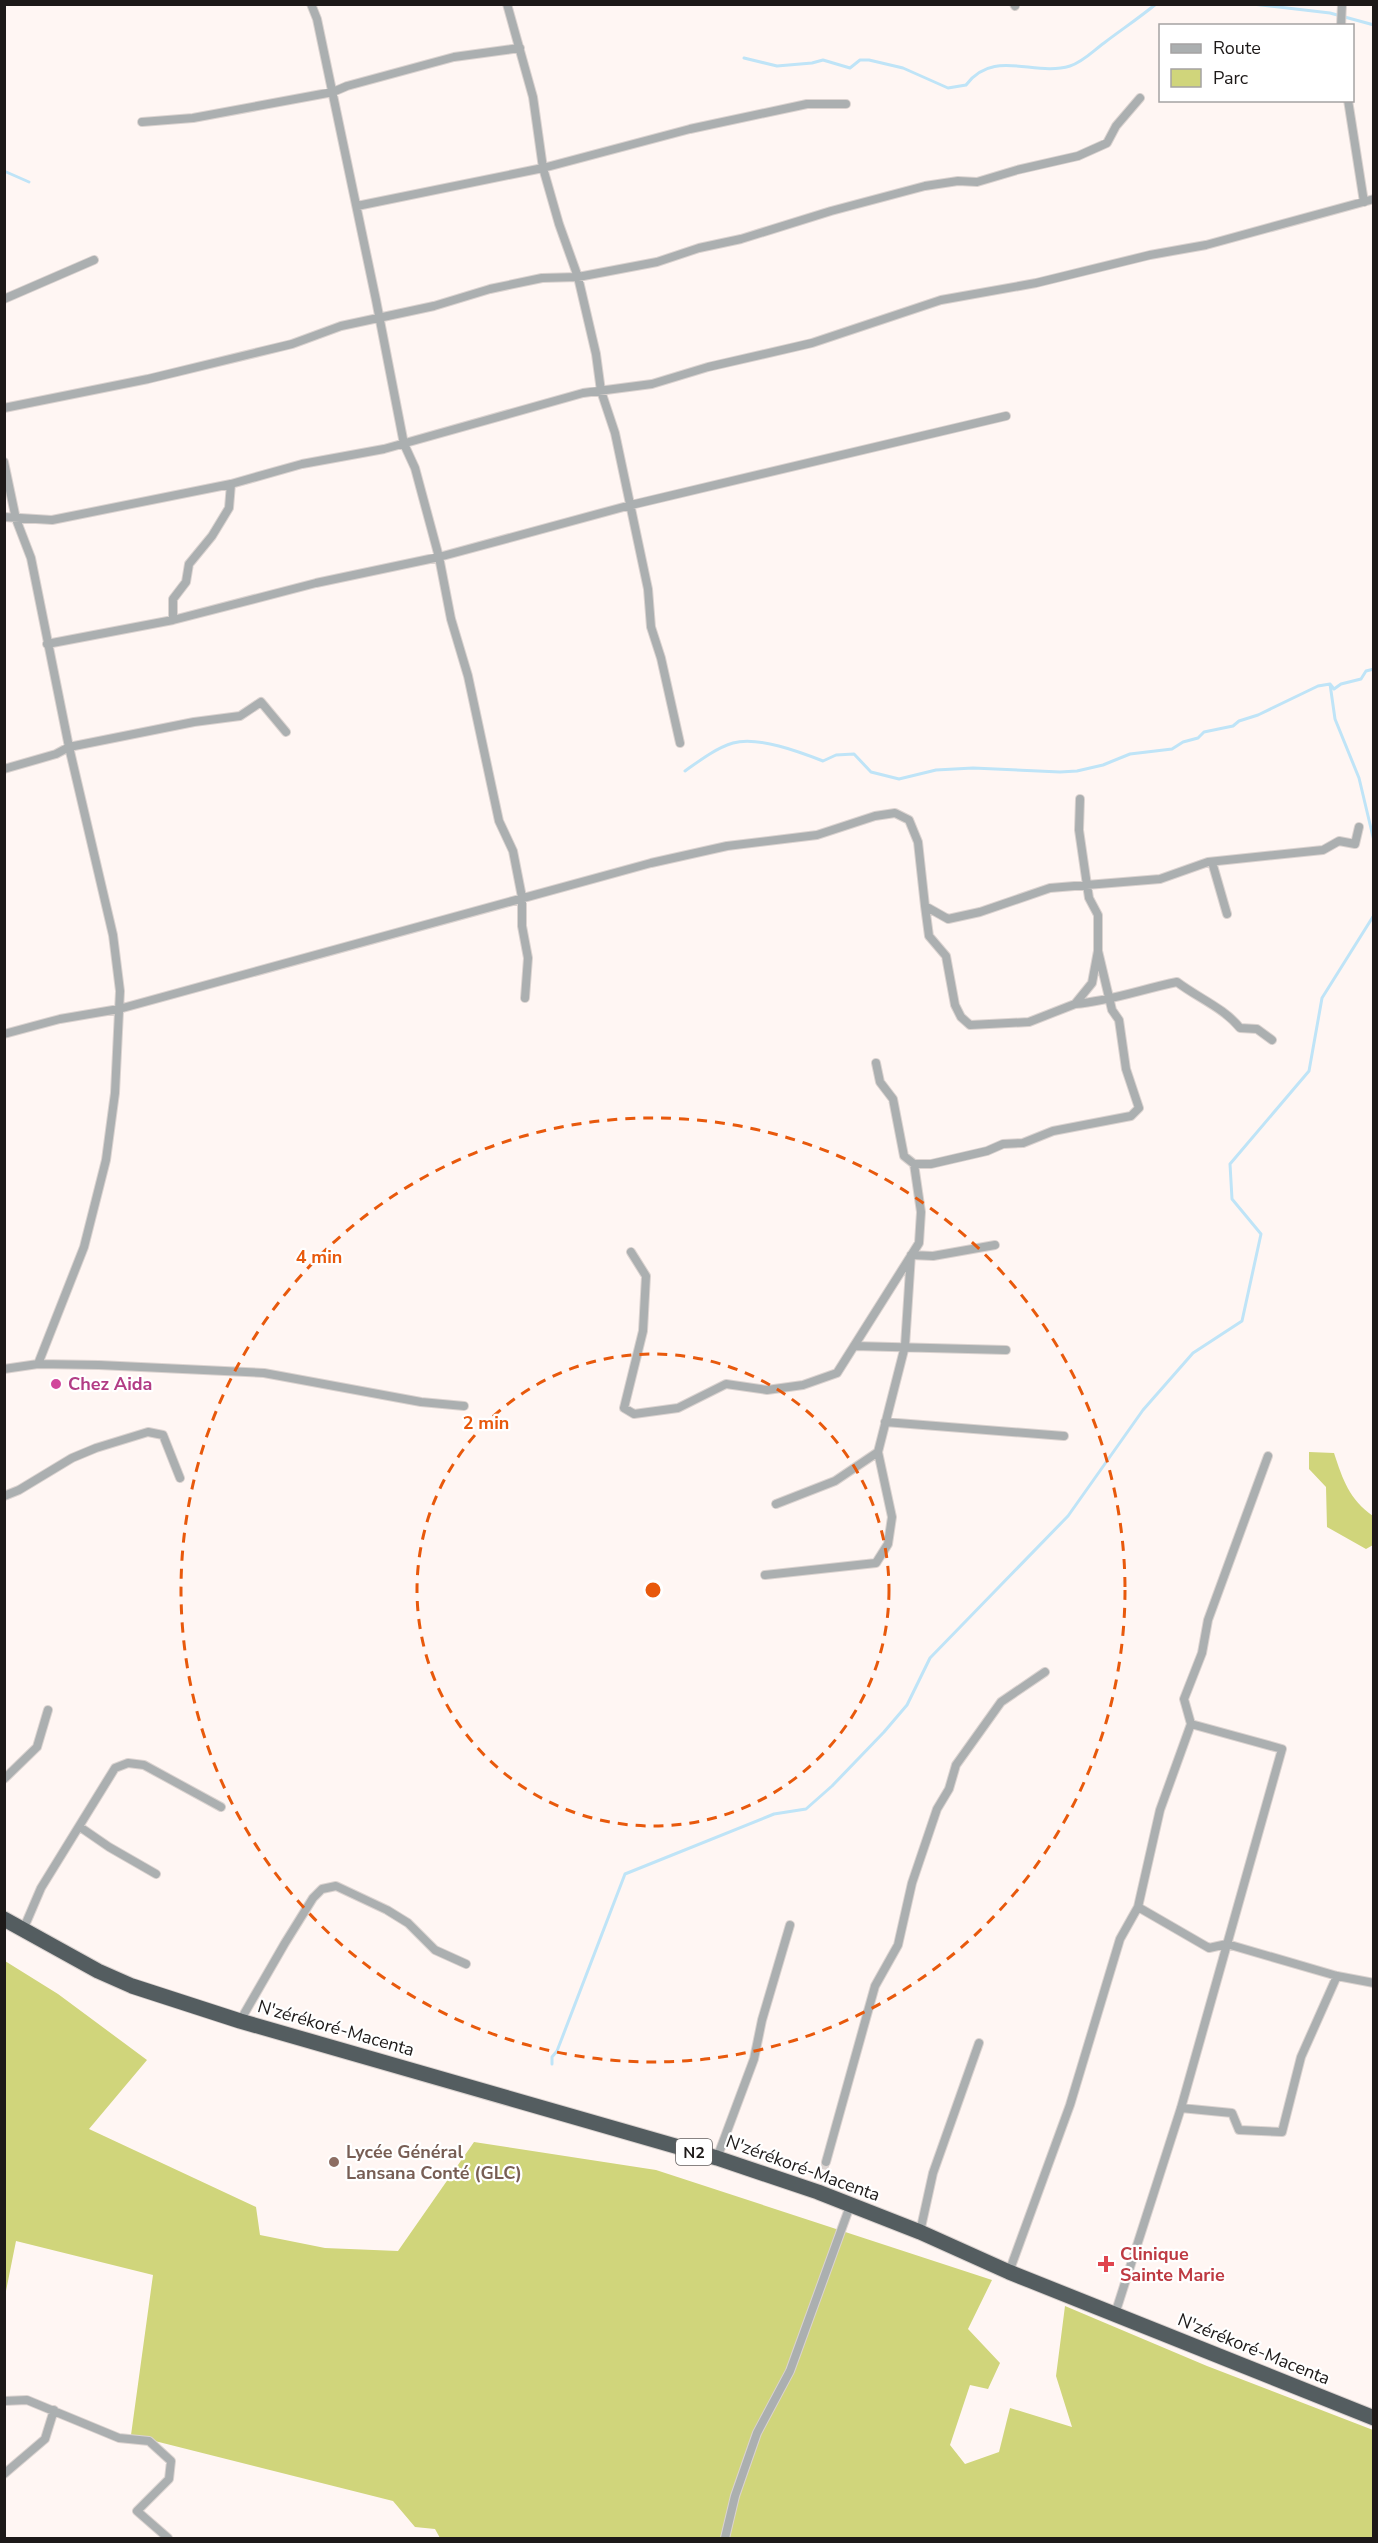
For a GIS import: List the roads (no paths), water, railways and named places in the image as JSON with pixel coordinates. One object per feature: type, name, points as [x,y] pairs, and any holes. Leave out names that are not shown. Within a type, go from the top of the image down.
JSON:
[{"type":"highway","name":"N'zérékoré-Macenta","points":[[4,1918],[98,1971],[132,1986],[240,2021],[819,2187],[850,2206],[920,2232],[1009,2272],[1374,2418]]},
{"type":"street","points":[[311,4],[317,19],[333,92],[404,444],[415,468],[438,557],[451,619],[470,686],[496,812],[513,851],[522,897],[522,926],[528,958],[525,998]]},
{"type":"street","points":[[507,4],[533,97],[543,168],[559,224],[578,277],[596,354],[601,391],[615,433],[648,589],[651,627],[661,658],[680,743]]},
{"type":"street","points":[[1341,24],[1342,7]]},
{"type":"street","points":[[142,122],[193,118],[333,92],[347,86],[454,57],[520,48]]},
{"type":"street","points":[[4,408],[148,380],[292,344],[341,326],[434,306],[490,289],[542,278],[578,277],[657,262],[699,248],[741,239],[820,214],[925,186],[957,181],[977,182],[1078,156],[1107,142],[1116,126],[1140,98]]},
{"type":"street","points":[[1348,102],[1364,202]]},
{"type":"street","points":[[357,206],[543,168],[690,129],[807,104],[846,104]]},
{"type":"street","points":[[4,517],[52,520],[231,484],[272,471],[404,444],[583,393],[651,384],[708,367],[812,343],[941,300],[1036,283],[1150,255],[1206,245],[1374,199]]},
{"type":"street","points":[[4,299],[94,260]]},
{"type":"street","points":[[47,644],[173,620],[316,583],[438,557],[631,505],[1006,416]]},
{"type":"street","points":[[4,462],[16,519],[31,558],[69,747],[113,935],[120,991],[115,1093],[106,1160],[81,1256],[38,1364]]},
{"type":"street","points":[[173,620],[173,599],[186,582],[189,564],[212,536],[229,508],[231,484]]},
{"type":"street","points":[[4,769],[56,754],[69,747],[194,722],[240,716],[261,702],[286,732]]},
{"type":"street","points":[[1076,1004],[1092,983],[1098,951],[1098,915],[1089,898],[1079,830],[1080,799]]},
{"type":"street","points":[[4,1034],[60,1019],[119,1009],[406,932],[522,897],[705,851],[817,835],[875,816],[895,813],[909,820],[918,842],[929,936],[946,956],[955,1005],[961,1017],[970,1025],[1029,1022],[1076,1004],[1109,1000],[1144,988],[1177,982],[1196,997],[1231,1016],[1240,1028],[1257,1029],[1272,1040]]},
{"type":"street","points":[[925,906],[948,919],[980,912],[1050,888],[1160,879],[1212,862],[1323,850],[1339,842],[1355,844],[1359,827]]},
{"type":"street","points":[[1212,862],[1227,914]]},
{"type":"street","points":[[876,1063],[880,1082],[893,1099],[904,1156],[914,1164],[931,1164],[987,1151],[1003,1144],[1023,1143],[1053,1131],[1131,1116],[1139,1108],[1126,1069],[1119,1020],[1109,1000],[1098,951]]},
{"type":"street","points":[[631,1252],[646,1276],[643,1331],[624,1408],[634,1414],[678,1408],[726,1384],[767,1390],[802,1385],[837,1373],[919,1243],[921,1212],[914,1164]]},
{"type":"street","points":[[911,1255],[933,1256],[995,1245]]},
{"type":"street","points":[[765,1575],[876,1563],[888,1544],[892,1517],[878,1452],[905,1346],[911,1255]]},
{"type":"street","points":[[854,1346],[1006,1350]]},
{"type":"street","points":[[4,1370],[38,1364],[264,1373],[422,1402],[464,1406]]},
{"type":"street","points":[[885,1422],[1064,1436]]},
{"type":"street","points":[[4,1496],[19,1490],[72,1458],[148,1432],[163,1435],[180,1478]]},
{"type":"street","points":[[776,1504],[836,1481],[878,1452]]},
{"type":"street","points":[[1009,2272],[1070,2105],[1119,1939],[1138,1907],[1160,1810],[1191,1724],[1184,1699],[1202,1653],[1208,1620],[1268,1456]]},
{"type":"street","points":[[826,2162],[875,1986],[898,1945],[912,1883],[937,1809],[949,1789],[956,1765],[1001,1702],[1045,1672]]},
{"type":"street","points":[[4,1779],[37,1747],[48,1710]]},
{"type":"street","points":[[1115,2313],[1180,2108],[1282,1749],[1191,1724]]},
{"type":"street","points":[[23,1930],[41,1888],[115,1768],[128,1763],[144,1765],[221,1807]]},
{"type":"street","points":[[80,1827],[156,1874]]},
{"type":"street","points":[[240,2021],[285,1942],[313,1898],[322,1889],[336,1886],[377,1905],[408,1923],[435,1950],[466,1964]]},
{"type":"street","points":[[1138,1907],[1209,1948],[1227,1944],[1337,1976],[1374,1983]]},
{"type":"street","points":[[717,2158],[754,2059],[762,2020],[790,1925]]},
{"type":"street","points":[[1180,2108],[1232,2113],[1239,2130],[1282,2132],[1301,2057],[1337,1976]]},
{"type":"street","points":[[920,2232],[933,2173],[979,2043]]},
{"type":"street","points":[[725,2538],[735,2496],[757,2433],[790,2371],[850,2206]]},
{"type":"street","points":[[4,2401],[27,2400],[119,2438],[149,2442],[171,2461],[169,2479],[136,2511],[168,2538]]},
{"type":"street","points":[[4,2474],[45,2439],[54,2410]]},
{"type":"waterway","points":[[744,58],[777,66],[823,60],[850,68],[860,60],[869,60],[903,68],[948,88],[966,85],[977,74],[989,68],[1001,66],[1056,68],[1075,64],[1156,4]]},
{"type":"waterway","points":[[1252,4],[1330,13],[1374,25]]},
{"type":"waterway","points":[[4,171],[29,182]]},
{"type":"waterway","points":[[685,771],[720,748],[743,741],[779,746],[823,761],[836,755],[854,754],[871,772],[899,779],[936,770],[973,768],[1077,771],[1103,765],[1130,754],[1172,749],[1183,742],[1198,738],[1204,732],[1233,726],[1239,721],[1258,715],[1318,686],[1330,684],[1334,689],[1341,684],[1361,679],[1366,671],[1374,669]]},
{"type":"waterway","points":[[1330,684],[1335,719],[1359,778],[1374,841]]},
{"type":"waterway","points":[[552,2064],[552,2057],[557,2051],[625,1874],[774,1814],[806,1809],[832,1786],[907,1705],[930,1658],[1068,1516],[1143,1410],[1193,1353],[1242,1321],[1261,1234],[1232,1199],[1230,1164],[1309,1071],[1322,998],[1374,915]]},
{"type":"tunnel","points":[[821,2181],[826,2162]]},
{"type":"place","name":"Chez Aida","points":[[56,1384]]},
{"type":"place","name":"Lycée Général Lansana Conté (GLC)","points":[[334,2162]]},
{"type":"place","name":"Clinique Sainte Marie","points":[[1106,2264]]}]
